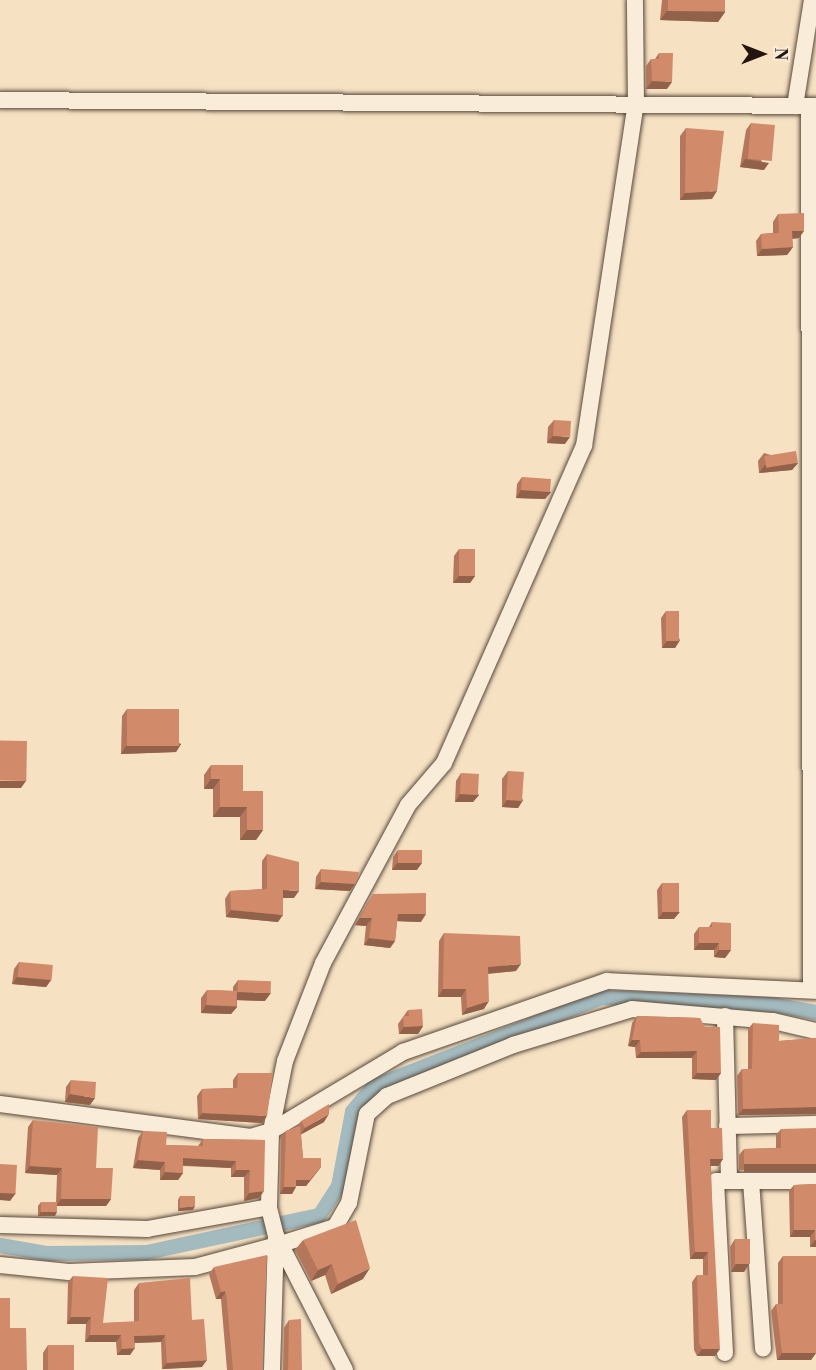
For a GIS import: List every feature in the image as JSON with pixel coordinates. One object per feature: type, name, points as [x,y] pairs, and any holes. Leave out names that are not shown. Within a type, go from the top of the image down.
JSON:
[{"type":"street","points":[[345,1370],[277,1238],[269,1207],[272,1131],[285,1061],[323,963],[408,805],[444,763],[584,446],[636,104],[635,0]]},
{"type":"street","points":[[0,1104],[251,1137],[272,1131],[403,1052],[607,981],[813,990],[807,106],[812,0]]},
{"type":"street","points":[[0,100],[807,106]]},
{"type":"street","points":[[0,1265],[69,1272],[195,1267],[277,1238],[335,1227],[349,1203],[367,1114],[387,1096],[590,1018],[632,1009],[725,1016],[816,1031]]},
{"type":"street","points":[[725,1016],[729,1181]]},
{"type":"street","points":[[727,1126],[816,1124]]},
{"type":"street","points":[[725,1353],[716,1181],[816,1181]]},
{"type":"street","points":[[751,1181],[763,1349]]},
{"type":"street","points":[[0,1225],[147,1229],[269,1207]]},
{"type":"street","points":[[272,1370],[277,1238]]},
{"type":"building","points":[[668,0],[725,0],[725,11],[668,11]]},
{"type":"building","points":[[659,53],[673,53],[672,82],[652,81],[651,59],[659,59]]},
{"type":"building","points":[[751,123],[775,125],[772,161],[748,159]]},
{"type":"building","points":[[686,128],[724,131],[717,191],[685,193]]},
{"type":"building","points":[[804,213],[804,231],[792,231],[793,247],[762,249],[761,234],[779,233],[778,214]]},
{"type":"building","points":[[554,420],[571,421],[570,437],[553,436]]},
{"type":"building","points":[[796,451],[798,463],[766,468],[764,456]]},
{"type":"building","points":[[522,477],[551,479],[550,492],[521,490]]},
{"type":"building","points":[[459,549],[475,549],[475,576],[459,576]]},
{"type":"building","points":[[666,611],[679,611],[679,641],[666,641]]},
{"type":"building","points":[[127,709],[179,709],[179,746],[127,746]]},
{"type":"building","points":[[0,741],[27,741],[26,781],[0,781]]},
{"type":"building","points":[[211,765],[243,765],[243,791],[263,791],[263,830],[247,830],[247,807],[220,807],[220,779],[211,779]]},
{"type":"building","points":[[508,771],[524,772],[522,801],[506,800]]},
{"type":"building","points":[[461,773],[479,774],[478,795],[460,794]]},
{"type":"building","points":[[398,850],[422,850],[422,863],[398,863]]},
{"type":"building","points":[[267,854],[299,862],[299,891],[283,890],[283,915],[231,910],[230,891],[267,889]]},
{"type":"building","points":[[321,869],[359,872],[355,884],[321,882]]},
{"type":"building","points":[[662,883],[679,883],[679,912],[662,912]]},
{"type":"building","points":[[426,893],[426,914],[398,914],[395,941],[369,938],[372,918],[360,918],[373,894]]},
{"type":"building","points":[[712,922],[731,923],[731,950],[719,950],[719,943],[699,943],[699,927],[712,927]]},
{"type":"building","points":[[444,933],[520,936],[521,964],[488,967],[489,1001],[467,1008],[466,989],[443,989]]},
{"type":"building","points":[[19,962],[53,965],[52,980],[18,977]]},
{"type":"building","points":[[238,980],[271,981],[271,993],[238,992]]},
{"type":"building","points":[[207,990],[237,991],[236,1006],[206,1005]]},
{"type":"building","points":[[422,1009],[423,1026],[404,1027],[403,1016],[409,1016],[408,1010]]},
{"type":"building","points":[[637,1016],[700,1018],[705,1027],[720,1027],[721,1073],[697,1073],[697,1051],[641,1052],[640,1040],[632,1040]]},
{"type":"building","points":[[753,1023],[779,1025],[779,1041],[816,1038],[816,1107],[743,1109],[742,1069],[752,1069]]},
{"type":"building","points":[[238,1073],[273,1073],[267,1116],[202,1113],[202,1089],[237,1088]]},
{"type":"building","points":[[71,1080],[96,1082],[95,1098],[70,1094]]},
{"type":"building","points":[[329,1104],[329,1114],[305,1128],[301,1121]]},
{"type":"building","points":[[687,1110],[711,1110],[711,1128],[722,1128],[723,1159],[710,1159],[720,1349],[702,1349],[699,1343],[697,1275],[708,1275],[708,1252],[695,1252]]},
{"type":"building","points":[[33,1120],[98,1127],[96,1168],[113,1168],[111,1199],[61,1199],[62,1168],[30,1166]]},
{"type":"building","points":[[300,1126],[303,1158],[321,1158],[321,1167],[310,1180],[296,1180],[296,1187],[284,1187],[286,1131]]},
{"type":"building","points":[[816,1128],[816,1164],[744,1164],[744,1149],[781,1148],[781,1129]]},
{"type":"building","points":[[143,1131],[167,1132],[166,1145],[203,1146],[203,1139],[265,1140],[264,1191],[249,1193],[250,1170],[236,1170],[236,1161],[183,1158],[183,1173],[165,1172],[165,1162],[138,1160]]},
{"type":"building","points":[[0,1164],[17,1165],[15,1194],[0,1193]]},
{"type":"building","points":[[816,1184],[815,1240],[815,1230],[794,1230],[794,1185]]},
{"type":"building","points":[[180,1196],[195,1196],[195,1206],[180,1208]]},
{"type":"building","points":[[41,1202],[57,1202],[57,1212],[41,1212]]},
{"type":"building","points":[[356,1220],[370,1268],[338,1284],[332,1264],[318,1270],[303,1240]]},
{"type":"building","points":[[735,1239],[750,1239],[750,1264],[735,1264]]},
{"type":"building","points":[[267,1255],[262,1370],[233,1370],[226,1291],[221,1292],[214,1267]]},
{"type":"building","points":[[783,1256],[816,1256],[816,1353],[782,1353],[776,1304],[783,1304]]},
{"type":"building","points":[[73,1276],[108,1278],[103,1323],[139,1321],[139,1283],[190,1278],[192,1320],[204,1319],[207,1360],[167,1363],[165,1335],[134,1336],[135,1348],[122,1349],[121,1335],[90,1335],[91,1317],[71,1317]]},
{"type":"building","points":[[0,1298],[10,1298],[10,1328],[26,1328],[27,1370],[0,1370]]},
{"type":"building","points":[[301,1319],[302,1370],[288,1370],[289,1320]]},
{"type":"building","points":[[48,1345],[74,1345],[74,1370],[48,1370]]},
{"type":"waterway","points":[[0,1245],[47,1253],[146,1252],[319,1215],[338,1186],[352,1111],[373,1086],[601,997],[770,1004],[816,1012]]}]
